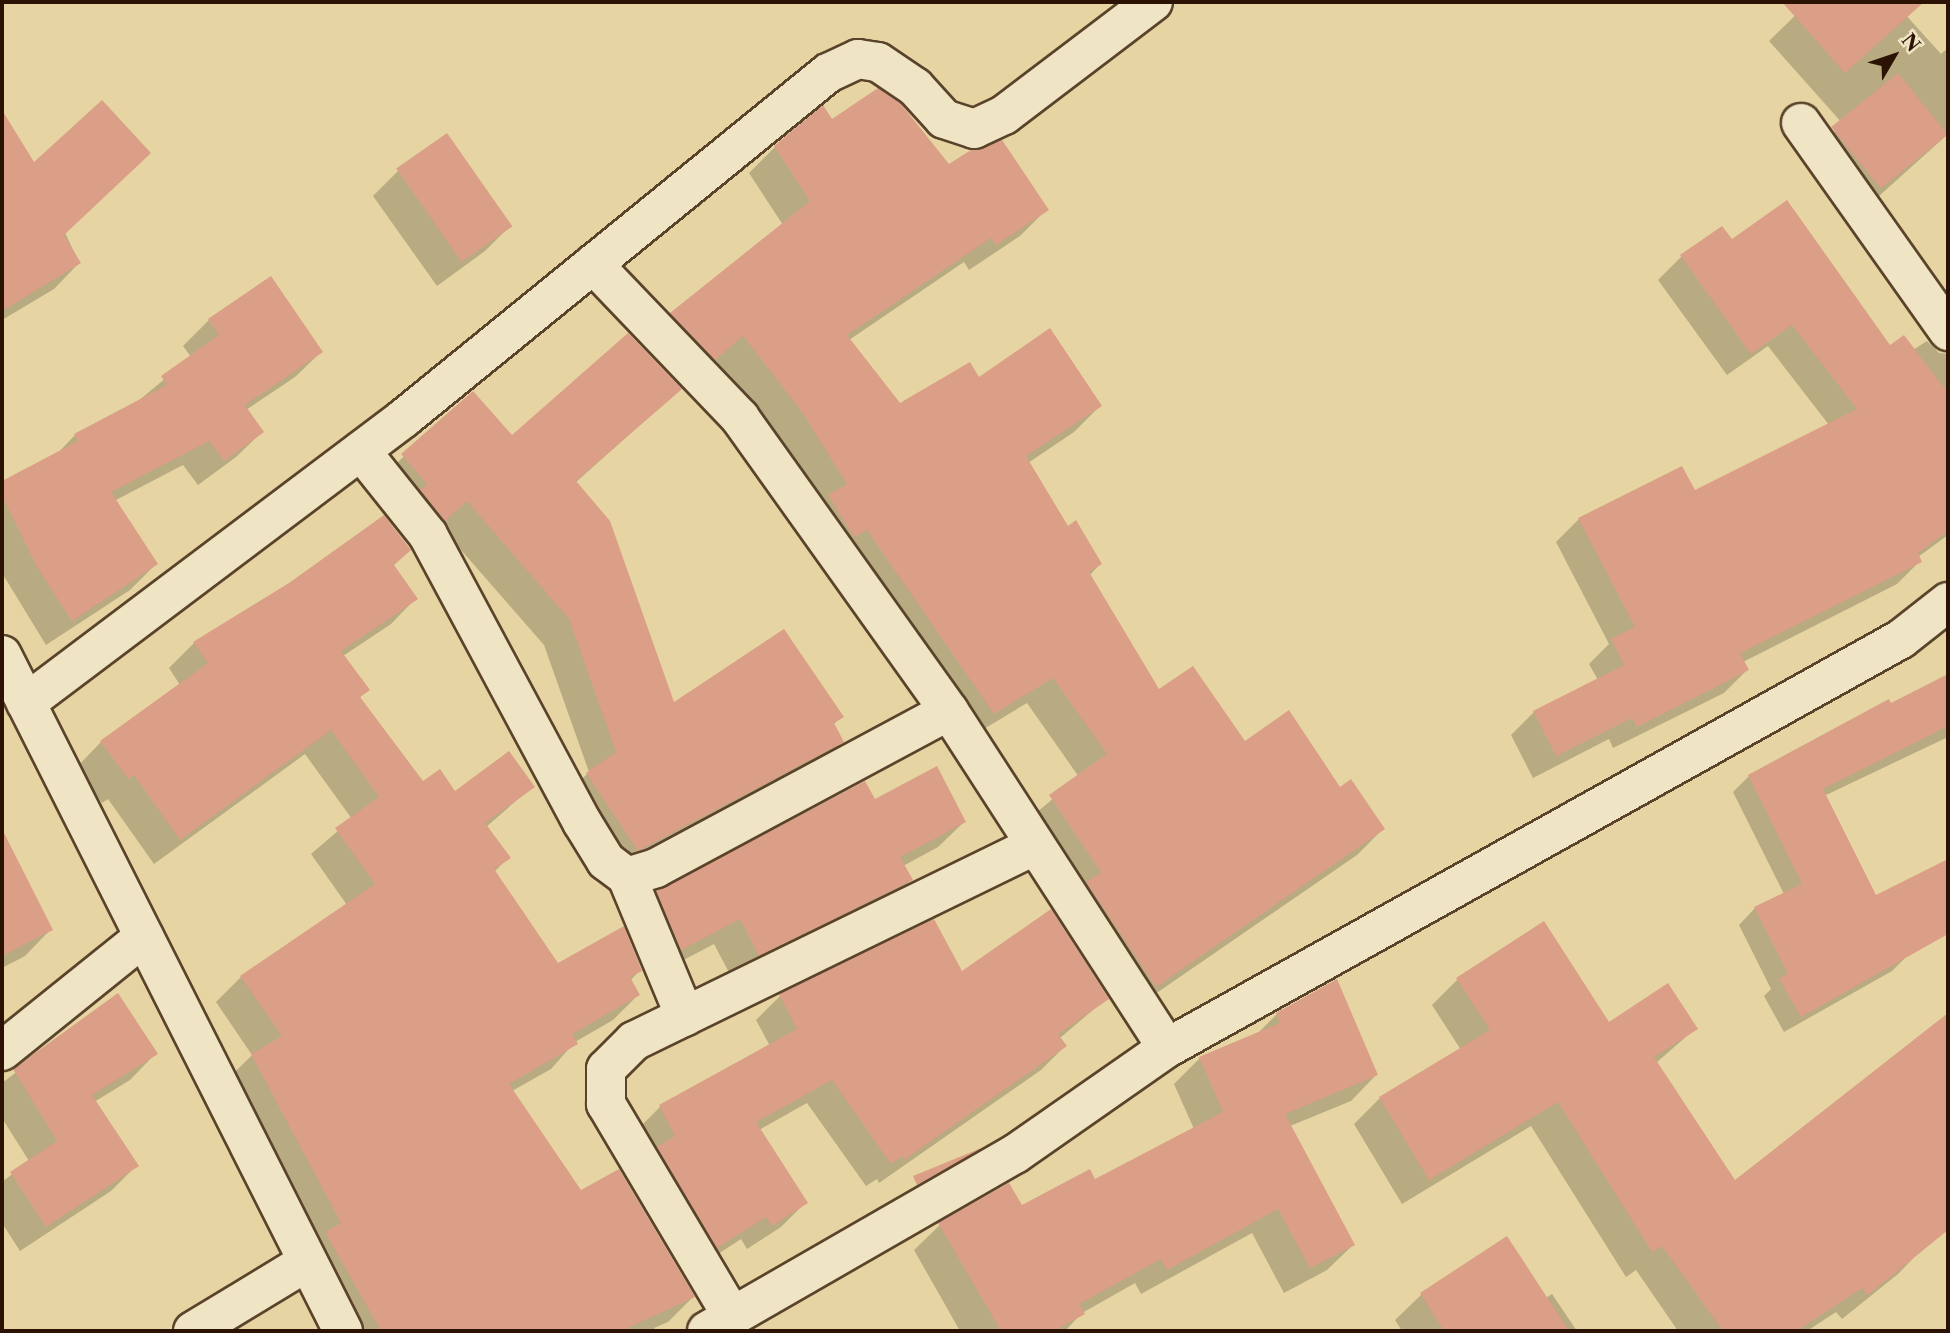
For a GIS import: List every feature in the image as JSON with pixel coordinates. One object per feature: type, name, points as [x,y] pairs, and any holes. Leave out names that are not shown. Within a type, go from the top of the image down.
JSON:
[{"type":"street","points":[[26,703],[361,451],[828,73],[858,59],[878,62],[915,87],[944,119],[974,129],[1004,115],[1153,2]]},
{"type":"street","points":[[1801,123],[1948,331]]},
{"type":"street","points":[[593,264],[740,418],[949,710],[1167,1048]]},
{"type":"street","points":[[361,451],[428,535],[582,822],[606,861],[627,877],[685,1016]]},
{"type":"street","points":[[1035,845],[634,1041],[606,1069],[607,1104],[719,1324],[1015,1154],[1167,1048],[1901,639],[1948,602]]},
{"type":"street","points":[[2,655],[343,1331]]},
{"type":"street","points":[[627,877],[656,868],[949,710]]},
{"type":"street","points":[[2,1051],[144,937]]},
{"type":"street","points":[[194,1331],[307,1262]]},
{"type":"building","points":[[1782,2],[1924,2],[1845,73]]},
{"type":"building","points":[[1898,73],[1948,134],[1881,189],[1831,127]]},
{"type":"building","points":[[878,88],[901,104],[949,164],[971,150],[1002,140],[1049,210],[996,245],[991,238],[847,335],[900,403],[970,362],[979,377],[1050,328],[1102,406],[1026,456],[1068,526],[1076,520],[1102,564],[1089,572],[1159,689],[1193,666],[1245,741],[1289,710],[1340,787],[1351,779],[1385,829],[1156,987],[1086,882],[1101,872],[1049,795],[1107,754],[1053,678],[994,714],[867,530],[854,537],[828,495],[847,484],[802,412],[743,336],[715,360],[670,313],[810,201],[774,146],[823,105],[832,119]]},
{"type":"building","points":[[102,100],[151,153],[64,235],[81,263],[2,311],[2,110],[34,162]]},
{"type":"building","points":[[447,133],[512,226],[462,262],[396,169]]},
{"type":"building","points":[[1787,200],[1890,345],[1904,335],[1948,393],[1948,531],[1918,553],[1922,562],[1740,653],[1749,670],[1637,727],[1632,718],[1556,756],[1533,711],[1624,665],[1611,639],[1635,627],[1578,518],[1682,466],[1695,490],[1857,409],[1792,325],[1751,354],[1680,255],[1722,226],[1732,239]]},
{"type":"building","points":[[271,276],[323,352],[245,405],[264,432],[224,461],[209,441],[111,492],[158,564],[72,621],[37,567],[2,496],[2,481],[78,441],[74,434],[167,385],[161,376],[219,335],[208,319]]},
{"type":"building","points":[[628,333],[682,389],[576,481],[610,521],[674,702],[784,629],[844,717],[834,723],[844,742],[638,851],[586,773],[616,752],[569,619],[467,501],[445,521],[420,490],[427,484],[401,454],[473,391],[512,435]]},
{"type":"building","points":[[384,515],[411,550],[394,565],[418,599],[341,651],[370,690],[360,697],[423,781],[440,769],[455,791],[509,751],[535,787],[485,823],[511,858],[494,869],[558,963],[624,926],[642,971],[630,977],[640,995],[572,1034],[578,1044],[509,1084],[581,1190],[619,1169],[695,1297],[621,1331],[381,1331],[325,1232],[341,1223],[251,1054],[282,1036],[240,976],[375,884],[335,828],[379,797],[331,730],[180,840],[134,775],[128,779],[100,741],[208,663],[193,642],[289,583]]},
{"type":"building","points":[[1948,674],[1948,726],[1823,789],[1876,895],[1948,859],[1948,934],[1801,1017],[1779,979],[1788,974],[1754,907],[1802,884],[1748,775],[1889,699],[1891,703]]},
{"type":"building","points":[[937,766],[966,822],[900,857],[913,880],[759,956],[740,919],[681,950],[656,891],[865,781],[875,799]]},
{"type":"building","points":[[2,829],[53,930],[2,956]]},
{"type":"building","points":[[1051,909],[1109,999],[1058,1034],[1067,1046],[904,1160],[902,1156],[891,1164],[832,1080],[756,1122],[808,1203],[772,1226],[766,1217],[717,1248],[657,1147],[675,1136],[659,1105],[797,1029],[779,994],[934,919],[962,971]]},
{"type":"building","points":[[1544,921],[1609,1022],[1668,983],[1698,1029],[1654,1057],[1735,1180],[1948,1013],[1948,1230],[1868,1295],[1862,1288],[1796,1331],[1723,1331],[1662,1246],[1652,1252],[1558,1102],[1429,1180],[1379,1097],[1490,1030],[1456,978]]},
{"type":"building","points":[[1337,979],[1378,1075],[1285,1114],[1355,1245],[1310,1268],[1278,1209],[1167,1270],[1161,1259],[1079,1304],[1085,1314],[1054,1331],[1001,1331],[938,1223],[1009,1183],[1022,1205],[1090,1169],[1095,1179],[1223,1112],[1199,1057],[1280,1023],[1276,1013]]},
{"type":"building","points":[[118,993],[158,1054],[92,1095],[139,1166],[46,1227],[10,1172],[57,1141],[13,1069]]},
{"type":"building","points":[[984,1147],[917,1185],[913,1176]]},
{"type":"building","points":[[1507,1236],[1569,1331],[1444,1331],[1420,1293]]}]
